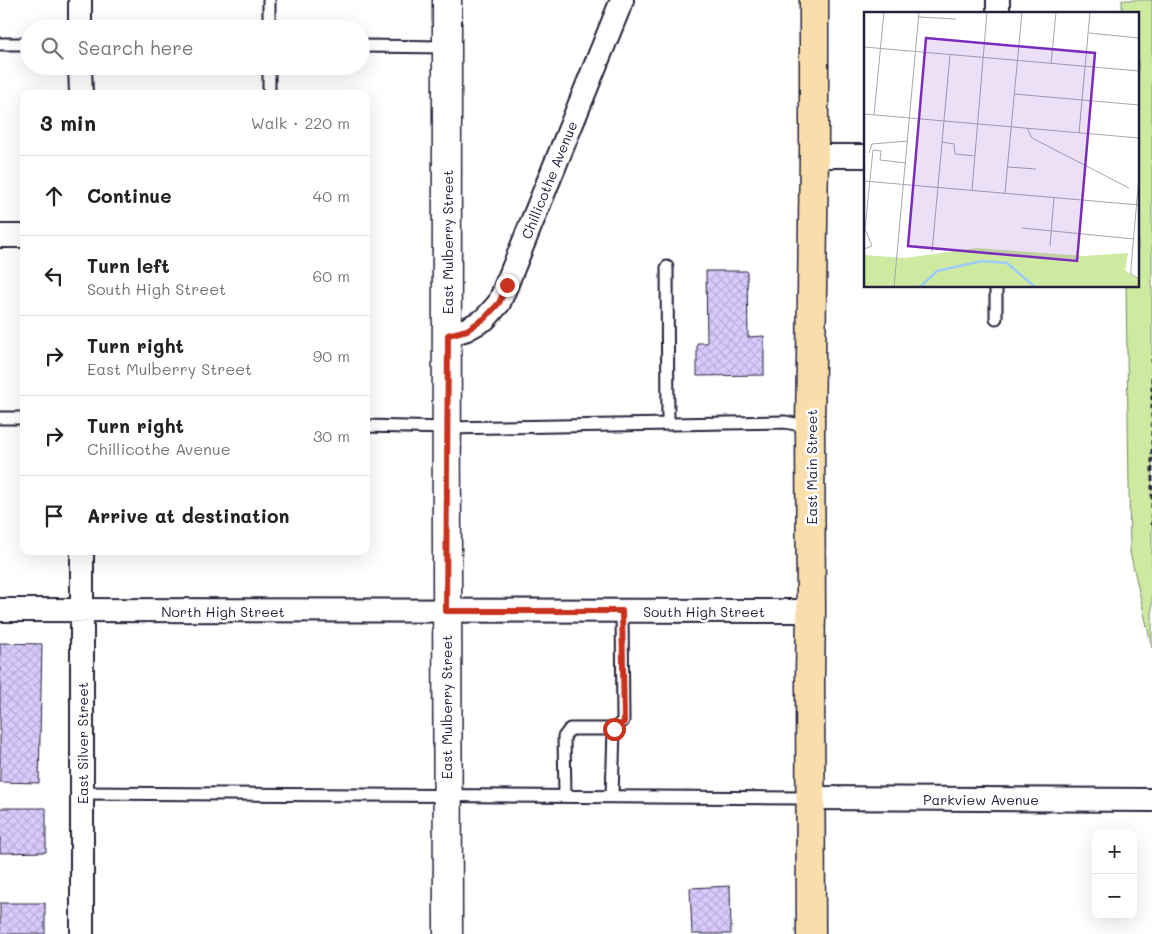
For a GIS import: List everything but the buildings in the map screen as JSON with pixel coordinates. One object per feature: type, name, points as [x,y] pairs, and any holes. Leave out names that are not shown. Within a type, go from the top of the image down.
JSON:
[{"type":"main road","name":"East Main Street","points":[[811,934],[812,611],[810,427],[814,0]]},
{"type":"street","points":[[80,0],[80,20]]},
{"type":"street","name":"East Mulberry Street","points":[[447,0],[448,335],[446,611],[448,934]]},
{"type":"street","name":"Chillicothe Avenue","points":[[448,335],[467,330],[485,318],[499,303],[622,0]]},
{"type":"street","points":[[80,75],[81,90]]},
{"type":"street","points":[[814,156],[864,156]]},
{"type":"street","points":[[0,236],[20,236]]},
{"type":"street","name":"East Silver Street","points":[[82,555],[82,934]]},
{"type":"street","name":"North High Street","points":[[0,610],[446,611]]},
{"type":"street","name":"South High Street","points":[[446,611],[812,611]]},
{"type":"street","name":"Parkview Avenue","points":[[810,798],[1152,800]]},
{"type":"lane","points":[[269,0],[269,20]]},
{"type":"lane","points":[[0,44],[20,44]]},
{"type":"lane","points":[[370,46],[447,48]]},
{"type":"lane","points":[[268,90],[269,75]]},
{"type":"lane","points":[[667,267],[668,424]]},
{"type":"lane","points":[[996,288],[996,318]]},
{"type":"lane","points":[[0,418],[20,418]]},
{"type":"lane","points":[[370,426],[447,428],[785,422],[810,427]]},
{"type":"lane","points":[[565,796],[564,737],[570,729],[614,729],[624,722],[622,611]]},
{"type":"lane","points":[[612,796],[614,729]]},
{"type":"lane","points":[[82,793],[810,798]]},
{"type":"path","points":[[1152,359],[1152,525]]},
{"type":"green space","points":[[1122,0],[1152,0],[1152,648],[1130,552],[1126,288],[1140,288],[1140,12],[1122,12]]},
{"type":"route","points":[[507,285],[499,303],[485,318],[467,330],[448,335],[446,611],[622,611],[624,722],[614,729]]}]
